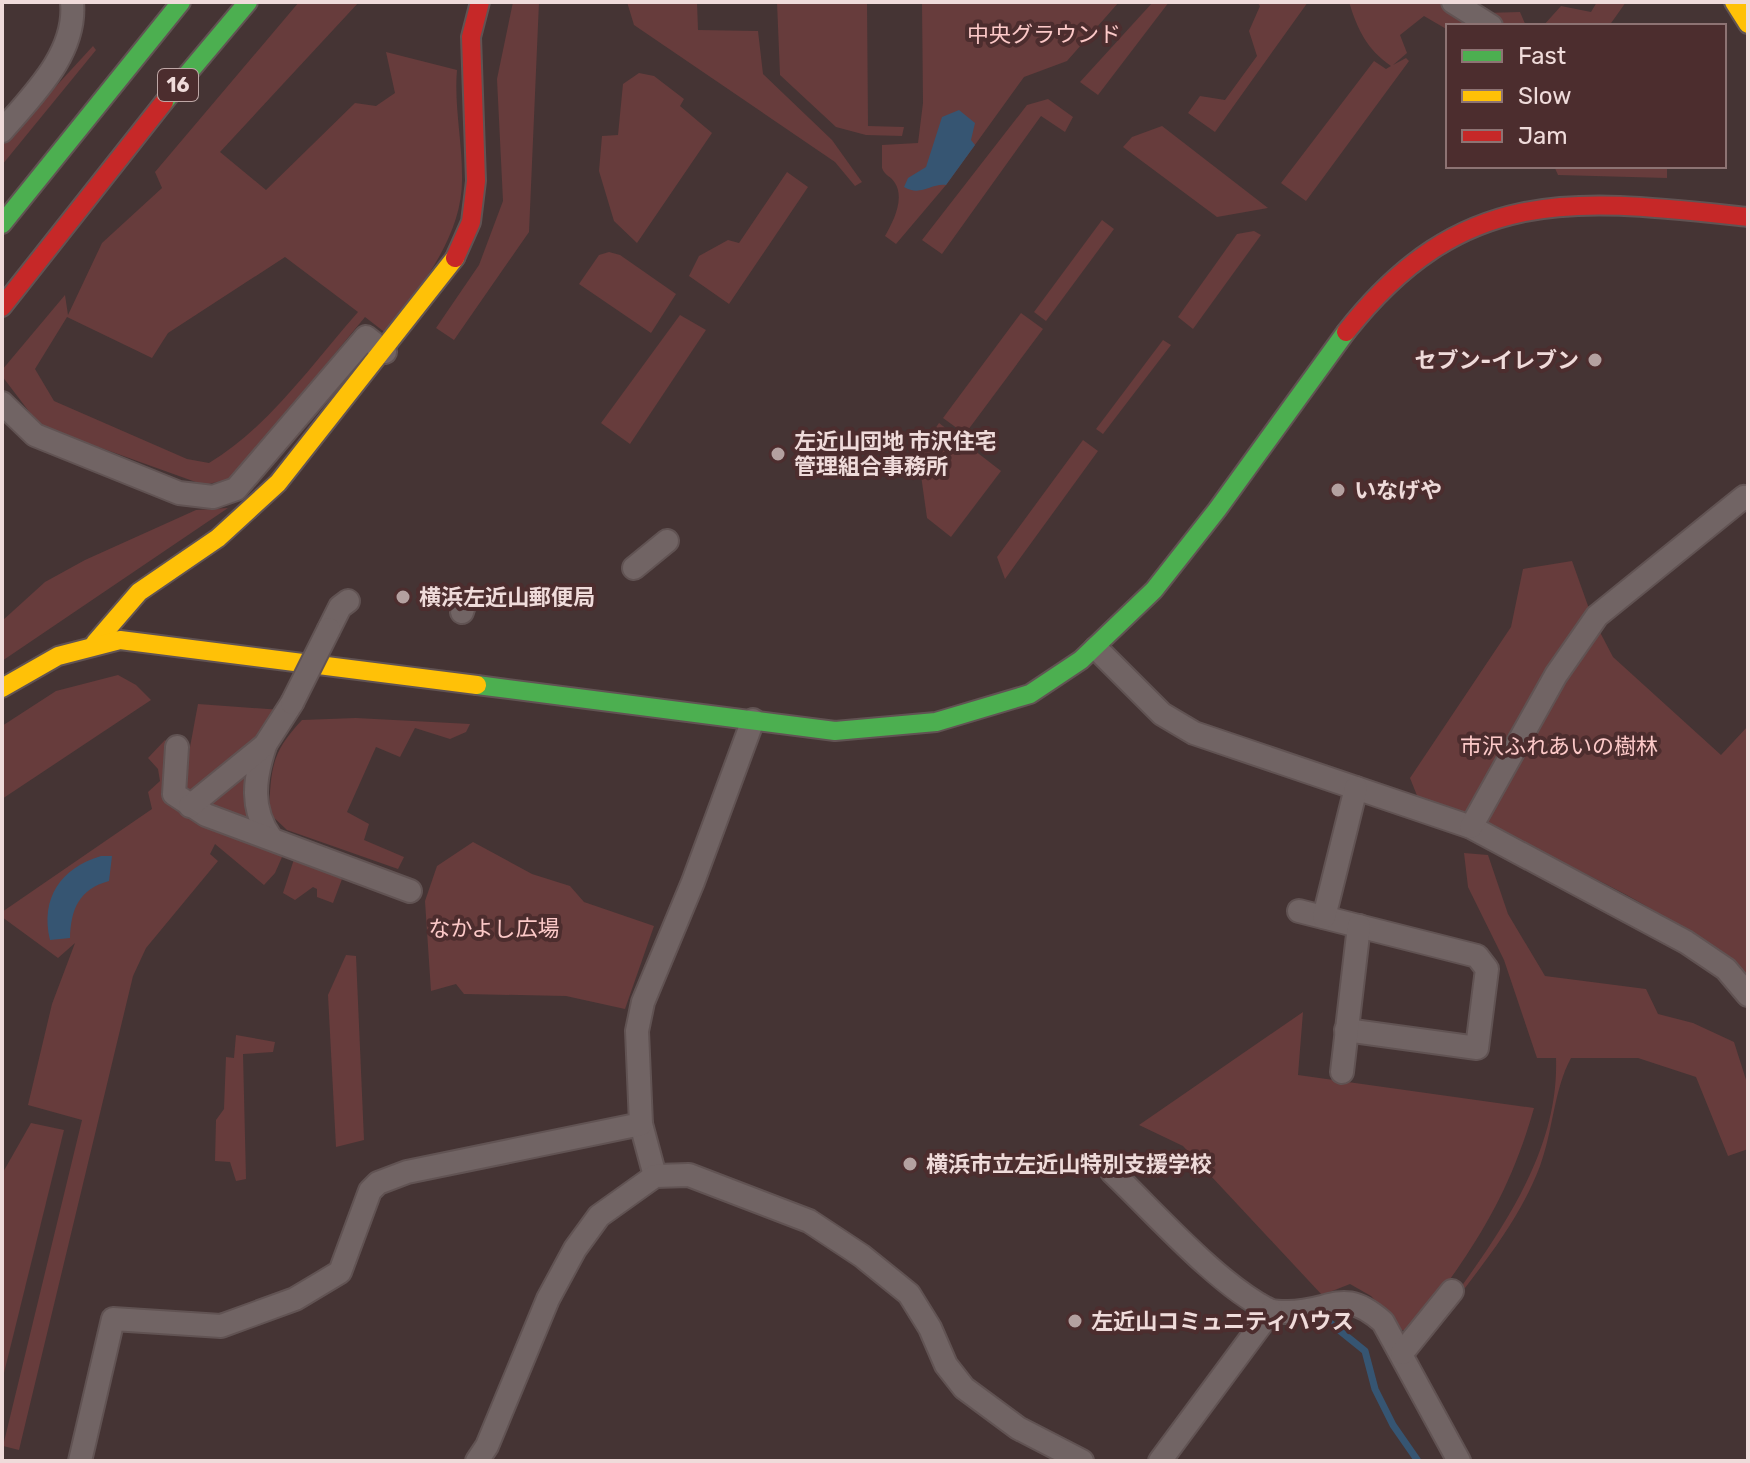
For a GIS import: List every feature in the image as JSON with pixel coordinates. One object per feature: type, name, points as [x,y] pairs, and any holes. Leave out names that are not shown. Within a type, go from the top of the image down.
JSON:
[{"type":"main road","name":"16","points":[[2,224],[181,2]]},
{"type":"main road","name":"16","points":[[2,307],[109,168],[248,2]]},
{"type":"main road","points":[[95,643],[139,592],[246,516],[278,483],[385,352],[453,262],[471,222],[476,181],[471,37],[480,2]]},
{"type":"main road","points":[[1734,2],[1748,24]]},
{"type":"main road","points":[[2,688],[60,655],[95,643],[120,640],[835,731],[882,732],[952,721],[1038,691],[1096,648],[1154,590],[1358,316],[1411,263],[1446,239],[1530,208],[1616,205],[1748,217]]},
{"type":"street","points":[[2,131],[66,48],[73,15],[72,2]]},
{"type":"street","points":[[1453,2],[1488,24]]},
{"type":"street","points":[[5,412],[35,435],[179,493],[213,497],[236,489],[366,337],[385,352]]},
{"type":"street","points":[[1471,827],[1528,723],[1597,616],[1704,527],[1744,497],[1748,499]]},
{"type":"street","points":[[634,568],[667,541]]},
{"type":"street","points":[[271,838],[262,827],[255,800],[265,745],[292,703],[348,601]]},
{"type":"street","points":[[1096,648],[1162,714],[1194,733],[1471,827],[1595,890],[1686,942],[1726,969],[1748,995]]},
{"type":"street","points":[[655,1176],[641,1124],[637,1031],[643,1002],[693,882],[753,720]]},
{"type":"street","points":[[190,806],[265,745]]},
{"type":"street","points":[[177,747],[174,794],[190,806],[410,891]]},
{"type":"street","points":[[1324,917],[1356,788]]},
{"type":"street","points":[[1299,911],[1477,956],[1487,969],[1477,1048],[1346,1030]]},
{"type":"street","points":[[1342,1072],[1359,926]]},
{"type":"street","points":[[80,1461],[113,1319],[221,1326],[295,1299],[340,1272],[370,1191],[378,1183],[407,1172],[641,1124]]},
{"type":"street","points":[[1112,1172],[1220,1275],[1271,1311],[1308,1312],[1344,1300],[1364,1305],[1383,1322],[1402,1353],[1444,1438],[1459,1461]]},
{"type":"street","points":[[477,1461],[504,1409],[548,1299],[575,1249],[599,1216],[655,1176],[689,1175],[809,1221],[862,1256],[909,1294],[930,1328],[946,1365],[964,1388],[1018,1428],[1082,1461]]},
{"type":"street","points":[[1402,1353],[1452,1291]]},
{"type":"street","points":[[1160,1461],[1271,1311]]},
{"type":"green space","points":[[299,2],[359,2],[220,152],[266,190],[355,103],[376,106],[395,93],[386,52],[457,70],[461,198],[448,240],[426,279],[387,334],[365,317],[236,474],[226,480],[204,485],[40,426],[2,376],[2,370],[65,295],[68,315],[102,243],[162,188],[155,172]],"holes":[[[285,257],[358,312],[270,413],[251,432],[209,463],[187,459],[54,401],[35,369],[67,317],[152,358],[168,333]]]},
{"type":"green space","points":[[513,2],[539,2],[529,232],[454,340],[436,328],[479,265],[503,201],[497,79]]},
{"type":"green space","points":[[627,2],[697,2],[698,30],[758,31],[763,74],[832,140],[862,182],[855,186],[835,162],[634,25]]},
{"type":"green space","points":[[777,2],[867,2],[868,126],[904,127],[902,136],[866,135],[836,127],[780,75]]},
{"type":"green space","name":"中央グラウンド","points":[[922,2],[1119,2],[1067,61],[1024,77],[946,185],[896,244],[885,236],[897,210],[899,196],[895,183],[882,168],[882,145],[918,143],[923,103]]},
{"type":"green space","points":[[1153,2],[1169,2],[1098,95],[1080,82]]},
{"type":"green space","points":[[1257,2],[1308,2],[1215,132],[1188,113],[1200,96],[1225,100],[1257,56],[1249,31],[1260,6]]},
{"type":"green space","points":[[1349,2],[1469,2],[1485,13],[1520,12],[1525,24],[1446,24],[1446,29],[1424,16],[1400,35],[1407,53],[1393,65],[1406,58],[1409,61],[1306,201],[1281,183],[1374,61],[1386,69],[1391,66],[1364,38]]},
{"type":"green space","points":[[1597,2],[1626,2],[1610,24],[1545,24],[1561,6],[1591,12]]},
{"type":"green space","points":[[93,46],[96,50],[2,165],[2,145]]},
{"type":"green space","points":[[639,73],[654,76],[684,99],[680,106],[712,133],[637,243],[614,221],[599,171],[602,136],[618,135],[623,84]]},
{"type":"green space","points":[[1048,99],[1073,117],[1065,132],[1041,116],[942,254],[922,240],[1027,105]]},
{"type":"green space","points":[[1162,126],[1268,208],[1217,217],[1123,147],[1132,137]]},
{"type":"green space","points":[[1555,168],[1667,168],[1667,178],[1558,175]]},
{"type":"green space","points":[[787,172],[808,187],[729,304],[689,276],[699,256],[728,240],[739,243]]},
{"type":"green space","points":[[1102,220],[1114,229],[1046,321],[1034,312]]},
{"type":"green space","points":[[1254,231],[1261,235],[1193,329],[1178,317],[1237,234]]},
{"type":"green space","points":[[609,252],[620,255],[676,294],[651,333],[579,284],[599,255]]},
{"type":"green space","points":[[1021,313],[1043,329],[965,434],[943,418]]},
{"type":"green space","points":[[680,315],[706,330],[630,444],[601,423]]},
{"type":"green space","points":[[1163,340],[1171,345],[1103,434],[1096,429]]},
{"type":"green space","points":[[939,423],[1001,471],[951,537],[927,518],[918,454]]},
{"type":"green space","points":[[1083,440],[1098,451],[1005,579],[997,557]]},
{"type":"green space","points":[[228,508],[2,661],[2,621],[45,582],[85,560],[196,510]]},
{"type":"green space","name":"市沢ふれあいの樹林","points":[[1572,561],[1592,617],[1613,657],[1721,755],[1748,726],[1748,977],[1673,922],[1592,877],[1420,803],[1410,778],[1511,627],[1523,569]]},
{"type":"green space","points":[[118,675],[136,685],[151,700],[2,799],[2,726],[56,691]]},
{"type":"green space","points":[[198,704],[282,710],[271,730],[188,796],[182,790]]},
{"type":"green space","points":[[356,718],[470,724],[466,732],[450,739],[415,728],[400,757],[376,747],[347,812],[369,824],[364,840],[404,857],[398,869],[287,830],[269,813],[278,752],[302,720]]},
{"type":"green space","points":[[165,740],[173,747],[171,796],[286,848],[275,873],[264,885],[215,844],[210,854],[218,861],[146,948],[133,976],[19,1450],[3,1446],[82,1120],[28,1105],[52,1004],[75,943],[58,958],[2,917],[2,912],[152,809],[148,792],[160,781],[158,769],[148,758]]},
{"type":"green space","points":[[255,760],[252,821],[198,805]]},
{"type":"green space","name":"なかよし広場","points":[[473,842],[532,874],[570,886],[584,902],[654,926],[625,1009],[566,996],[464,994],[456,984],[431,991],[425,901],[437,866]]},
{"type":"green space","points":[[296,853],[345,871],[333,903],[317,897],[317,889],[313,887],[295,900],[283,893]]},
{"type":"green space","points":[[1464,853],[1488,855],[1508,914],[1545,976],[1646,989],[1658,1014],[1693,1023],[1734,1042],[1748,1086],[1748,1149],[1728,1156],[1696,1077],[1638,1058],[1571,1058],[1533,1183],[1507,1230],[1465,1288],[1461,1287],[1513,1208],[1540,1151],[1555,1090],[1556,1058],[1537,1058],[1504,960],[1468,887]]},
{"type":"green space","points":[[346,955],[356,956],[364,1140],[336,1147],[328,995]]},
{"type":"green space","points":[[1303,1012],[1298,1075],[1534,1108],[1512,1171],[1485,1225],[1452,1277],[1412,1330],[1402,1330],[1371,1296],[1350,1284],[1322,1295],[1183,1146],[1139,1125]]},
{"type":"green space","points":[[236,1035],[275,1042],[273,1052],[243,1054],[246,1179],[236,1181],[230,1162],[215,1161],[216,1120],[224,1109],[226,1057],[234,1058]]},
{"type":"green space","points":[[31,1123],[64,1130],[2,1381],[2,1174]]},
{"type":"water","points":[[959,110],[975,123],[971,140],[975,145],[946,185],[916,191],[904,187],[908,178],[926,167],[942,117]]},
{"type":"water","points":[[101,856],[112,856],[109,881],[90,889],[79,902],[72,918],[70,938],[50,940],[48,911],[57,887],[75,868]]},
{"type":"waterway","points":[[1292,1320],[1329,1322],[1365,1351],[1375,1389],[1393,1425],[1418,1461]]},
{"type":"traffic: fast","points":[[2,224],[181,2]]},
{"type":"traffic: fast","points":[[164,102],[248,2]]},
{"type":"traffic: fast","points":[[477,685],[835,731],[936,722],[1030,694],[1081,660],[1154,590],[1217,510],[1346,332]]},
{"type":"traffic: slow","points":[[1734,2],[1748,24]]},
{"type":"traffic: slow","points":[[95,643],[139,592],[218,538],[278,483],[455,258]]},
{"type":"traffic: slow","points":[[2,688],[58,656],[120,640],[477,685]]},
{"type":"traffic: jam","points":[[455,258],[471,222],[476,181],[471,37],[480,2]]},
{"type":"traffic: jam","points":[[2,307],[164,102]]},
{"type":"traffic: jam","points":[[1346,332],[1390,283],[1435,248],[1480,225],[1527,212],[1577,206],[1630,206],[1748,217]]},
{"type":"place","name":"セブン-イレブン","points":[[1595,360]]},
{"type":"place","name":"左近山団地 市沢住宅 管理組合事務所","points":[[778,454]]},
{"type":"place","name":"いなげや","points":[[1338,490]]},
{"type":"place","name":"横浜左近山郵便局","points":[[403,597]]},
{"type":"place","name":"横浜市立左近山特別支援学校","points":[[910,1164]]},
{"type":"place","name":"左近山コミュニティハウス","points":[[1075,1321]]}]
